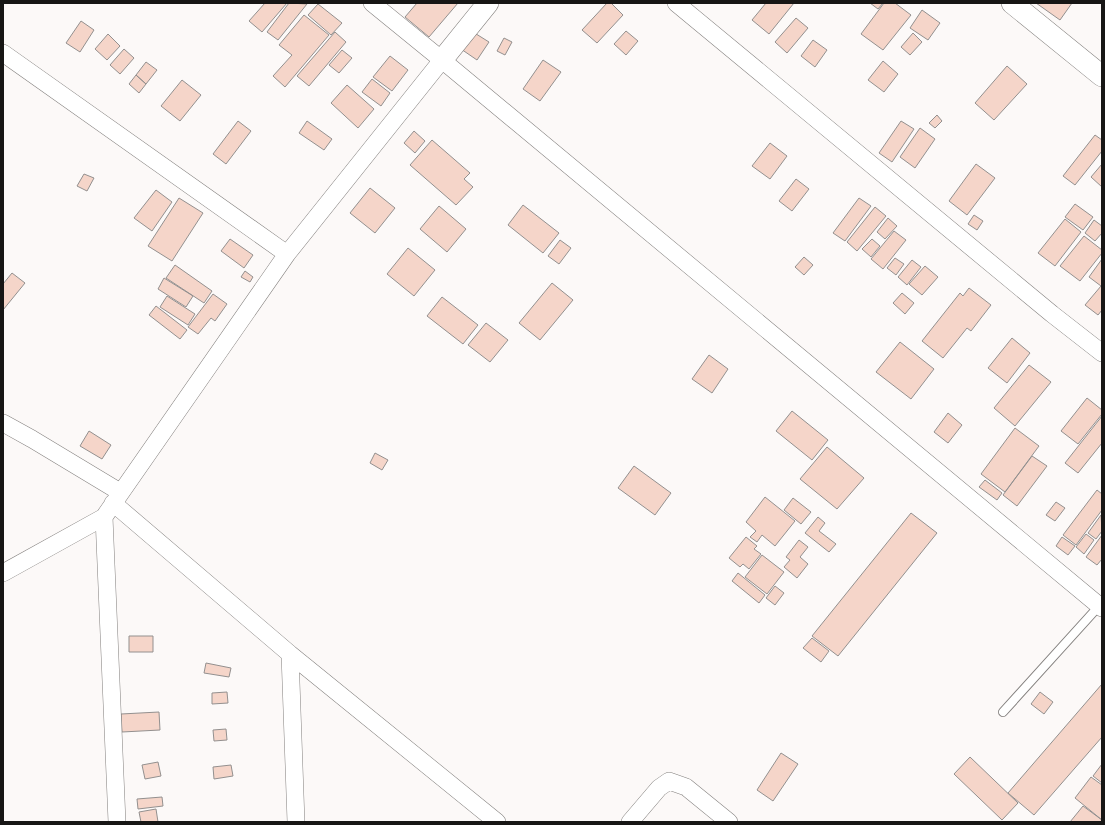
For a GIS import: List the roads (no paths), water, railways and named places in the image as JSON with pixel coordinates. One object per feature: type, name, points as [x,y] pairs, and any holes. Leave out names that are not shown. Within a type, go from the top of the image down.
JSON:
[{"type":"street","points":[[372,3],[1101,607]]},
{"type":"street","points":[[3,573],[112,504],[287,254],[488,3]]},
{"type":"street","points":[[676,3],[1052,314],[1102,353]]},
{"type":"street","points":[[1012,3],[1102,76]]},
{"type":"street","points":[[3,53],[287,254]]},
{"type":"street","points":[[3,423],[32,439],[112,504],[290,654],[497,822]]},
{"type":"street","points":[[112,504],[117,822]]},
{"type":"street","points":[[290,654],[296,822]]},
{"type":"street","points":[[630,822],[658,788],[669,781],[686,787],[729,822]]},
{"type":"lane","points":[[1003,712],[1101,607]]}]
